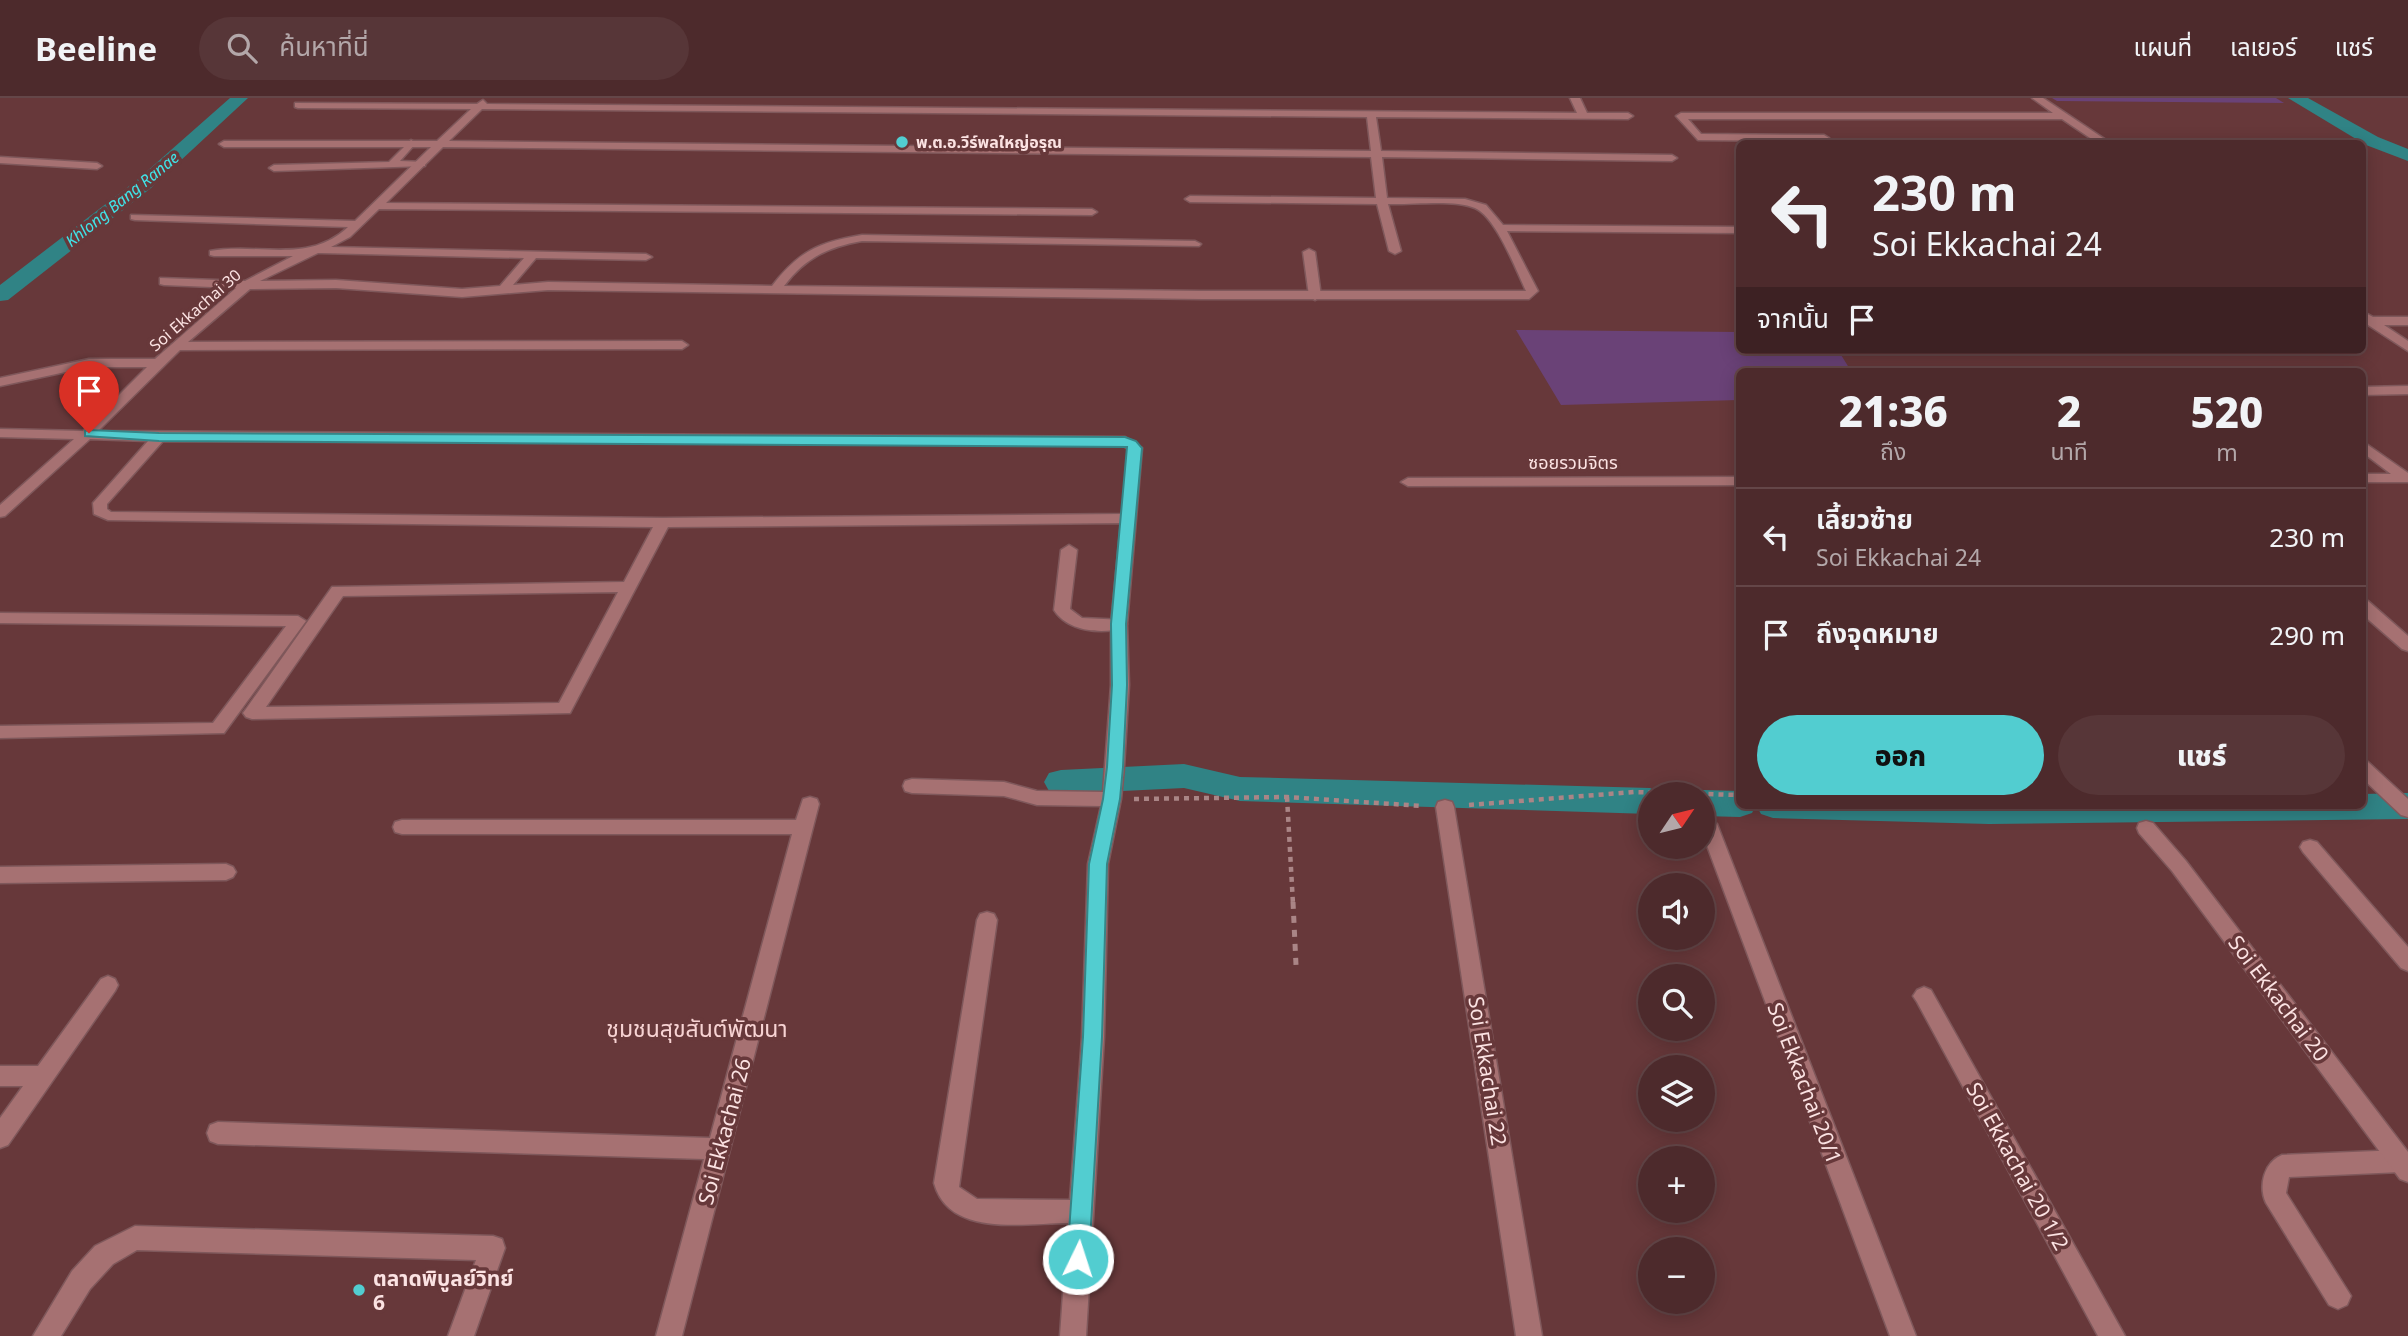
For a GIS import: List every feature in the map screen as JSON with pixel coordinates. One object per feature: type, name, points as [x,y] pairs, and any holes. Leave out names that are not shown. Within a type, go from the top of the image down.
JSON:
[{"type":"street","name":"Soi Ekkachai 30","points":[[0,513],[89,433],[158,363],[246,285],[346,235],[379,206],[487,98]]},
{"type":"street","points":[[1575,98],[1583,115]]},
{"type":"street","points":[[2037,98],[2100,140]]},
{"type":"street","points":[[298,105],[1628,116]]},
{"type":"street","points":[[1371,114],[1382,201],[1395,251]]},
{"type":"street","points":[[1824,138],[1698,137],[1681,116],[2065,116]]},
{"type":"street","points":[[224,144],[443,143],[1672,158]]},
{"type":"street","points":[[391,166],[411,144]]},
{"type":"street","points":[[0,160],[97,166]]},
{"type":"street","points":[[274,168],[421,164]]},
{"type":"street","points":[[164,281],[246,285],[336,284],[426,292],[548,286],[1315,296],[1529,295],[1532,291],[1500,228],[1482,207],[1475,204],[1190,199]]},
{"type":"street","points":[[379,206],[1092,212]]},
{"type":"street","points":[[135,217],[359,224]]},
{"type":"street","points":[[1500,228],[1736,230]]},
{"type":"street","points":[[776,288],[796,262],[818,249],[862,237],[1195,244]]},
{"type":"street","points":[[214,253],[270,251],[646,257]]},
{"type":"street","points":[[1309,252],[1315,296]]},
{"type":"street","points":[[504,289],[533,254]]},
{"type":"street","points":[[2369,322],[2408,321]]},
{"type":"street","points":[[2369,322],[2408,347]]},
{"type":"street","points":[[177,346],[682,345]]},
{"type":"street","points":[[0,382],[89,363],[158,363]]},
{"type":"street","points":[[2366,391],[2408,390]]},
{"type":"street","points":[[0,433],[89,433],[159,437],[1125,441],[1135,448],[1119,624],[1120,685],[1113,784],[1098,864],[1093,1037],[1073,1336]]},
{"type":"street","points":[[159,437],[100,503],[99,511],[108,516],[663,523],[1128,518]]},
{"type":"street","points":[[2366,448],[2407,479]]},
{"type":"street","points":[[2366,478],[2407,479]]},
{"type":"street","name":"ซอยรวมจิตร","points":[[1408,482],[1736,481]]},
{"type":"street","points":[[0,492],[20,494]]},
{"type":"street","points":[[629,587],[338,591],[252,713],[565,709],[663,523]]},
{"type":"street","points":[[1069,550],[1062,610],[1065,616],[1071,621],[1090,624],[1119,624]]},
{"type":"street","points":[[2366,608],[2408,645]]},
{"type":"street","points":[[0,618],[298,621],[218,729],[0,732]]},
{"type":"street","points":[[2366,771],[2408,810]]},
{"type":"street","points":[[912,786],[1004,789],[1037,798],[1113,784]]},
{"type":"street","name":"Soi Ekkachai 26","points":[[669,1336],[810,804]]},
{"type":"street","name":"Soi Ekkachai 22","points":[[1445,807],[1529,1336]]},
{"type":"street","points":[[402,827],[804,827]]},
{"type":"street","name":"Soi Ekkachai 20","points":[[2146,828],[2179,866],[2405,1166]]},
{"type":"street","name":"Soi Ekkachai 20/1","points":[[1715,842],[1903,1336]]},
{"type":"street","points":[[2310,847],[2408,962]]},
{"type":"street","points":[[0,875],[226,872]]},
{"type":"street","points":[[987,920],[946,1183],[950,1195],[973,1211],[1081,1212]]},
{"type":"street","points":[[0,1137],[108,985]]},
{"type":"street","name":"Soi Ekkachai 20 1/2","points":[[1924,996],[2112,1336]]},
{"type":"street","points":[[0,1076],[43,1076]]},
{"type":"street","points":[[218,1133],[719,1149]]},
{"type":"street","points":[[2338,1296],[2274,1195],[2275,1178],[2282,1166],[2405,1166]]},
{"type":"street","points":[[46,1336],[81,1280],[104,1255],[135,1238],[493,1248],[461,1336]]},
{"type":"path","points":[[1287,797],[1296,965]]},
{"type":"shaded area","points":[[2052,98],[2276,98],[2284,103],[2057,101]]},
{"type":"shaded area","points":[[1516,330],[1736,332],[1736,354],[1840,354],[1849,368],[1736,368],[1736,400],[1561,405]]},
{"type":"waterway","name":"Khlong Bang Ranae","points":[[0,295],[144,184],[240,98]]},
{"type":"waterway","points":[[2296,98],[2372,141],[2408,156]]},
{"type":"waterway","points":[[1061,782],[1184,776],[1240,789],[1638,801]]},
{"type":"waterway","points":[[1715,803],[1736,804]]},
{"type":"waterway","points":[[2366,807],[2408,806]]},
{"type":"waterway","points":[[1917,809],[2157,809]]},
{"type":"place","name":"พ.ต.อ.วีร์พลใหญ่อรุณ","points":[[902,142]]},
{"type":"place","name":"ตลาดพิบูลย์วิทย์ 6","points":[[359,1290]]},
{"type":"district","name":"ชุมชนสุขสันต์พัฒนา","points":[[697,1028]]},
{"type":"route","points":[[89,433],[159,437],[1125,441],[1132,444],[1135,448],[1119,624],[1120,685],[1115,767],[1112,799],[1098,864],[1093,1037],[1078,1259]]}]
